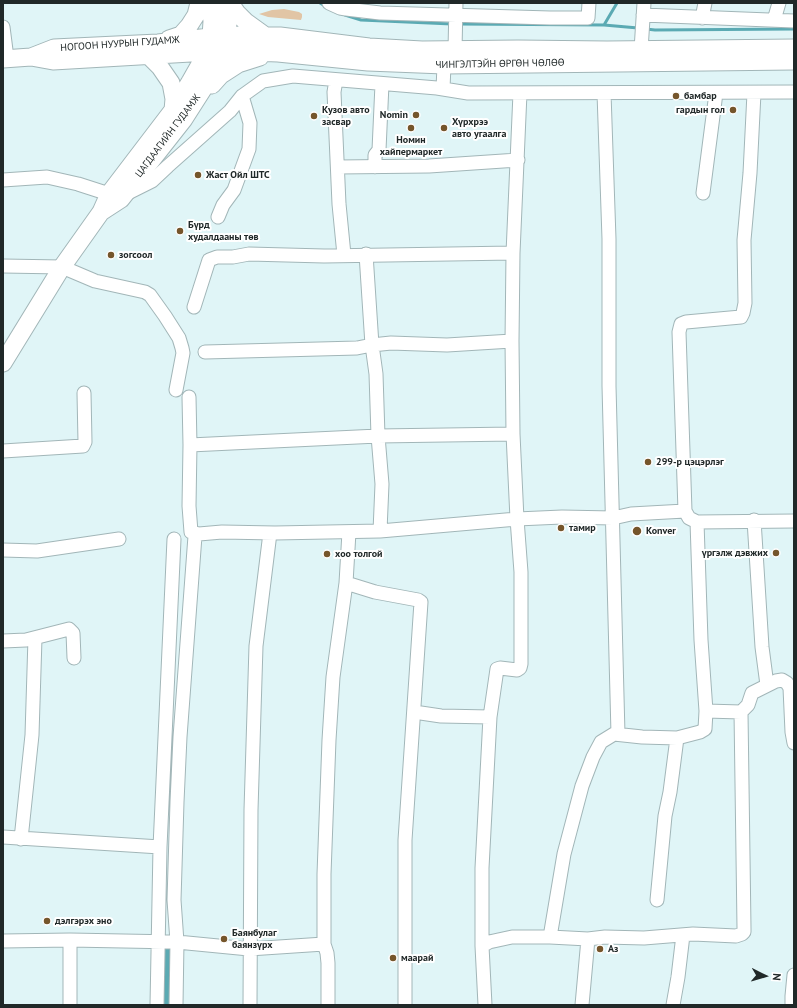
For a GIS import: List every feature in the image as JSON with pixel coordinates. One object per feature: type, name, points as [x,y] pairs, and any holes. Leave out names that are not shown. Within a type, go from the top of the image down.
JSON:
[{"type":"main road","points":[[199,3],[196,14],[189,26],[181,35],[153,49],[160,67],[170,83],[178,114],[221,75],[238,64],[278,53]]},
{"type":"main road","points":[[210,3],[217,44]]},
{"type":"main road","points":[[217,44],[228,23],[226,3]]},
{"type":"main road","points":[[230,3],[246,22],[264,35]]},
{"type":"main road","name":"ЧИНГЭЛТЭЙН ӨРГӨН ЧӨЛӨӨ","points":[[217,44],[264,35],[369,47],[413,50],[455,42],[643,26],[794,48]]},
{"type":"main road","name":"НОГООН НУУРЫН ГУДАМЖ","points":[[5,59],[31,57],[53,62],[153,49],[217,44]]},
{"type":"main road","name":"ЧИНГЭЛТЭЙН ӨРГӨН ЧӨЛӨӨ","points":[[217,44],[278,53],[393,63],[444,65],[794,61]]},
{"type":"main road","name":"ЦАГДААГИЙН ГУДАМЖ","points":[[3,363],[62,267],[101,212],[116,195],[178,114],[207,83],[217,44]]},
{"type":"street","points":[[329,3],[340,8],[346,6],[380,8],[432,15],[455,11],[506,18],[588,18],[589,3]]},
{"type":"street","points":[[702,18],[705,3]]},
{"type":"street","points":[[774,20],[779,3]]},
{"type":"street","points":[[455,11],[455,42]]},
{"type":"street","points":[[643,26],[702,18],[794,21]]},
{"type":"street","points":[[3,27],[5,59]]},
{"type":"street","points":[[375,166],[375,156],[379,150],[387,84],[393,63]]},
{"type":"street","points":[[443,89],[444,65]]},
{"type":"street","points":[[3,180],[47,177],[116,195],[152,181],[230,111],[242,96],[263,81],[293,76],[443,89],[468,93],[794,92]]},
{"type":"street","points":[[336,80],[334,92],[339,204],[344,255]]},
{"type":"street","points":[[485,1005],[482,946],[483,834],[490,717],[497,669],[518,670],[520,668],[522,572],[516,519],[512,341],[513,253],[520,93]]},
{"type":"street","points":[[604,93],[610,239],[609,386],[618,734]]},
{"type":"street","points":[[703,193],[716,93]]},
{"type":"street","points":[[754,93],[750,173],[744,240],[745,303],[743,313],[741,317],[686,322],[681,324],[679,332],[685,511],[689,518],[697,522],[754,520],[794,521]]},
{"type":"street","points":[[218,216],[234,190],[248,149],[250,123],[242,96]]},
{"type":"street","points":[[338,167],[429,166],[518,160]]},
{"type":"street","points":[[194,307],[209,260],[217,257],[233,257],[249,254],[344,255],[513,253]]},
{"type":"street","points":[[366,254],[372,345],[376,374],[378,436],[382,484],[380,532]]},
{"type":"street","points":[[3,266],[62,267],[95,281],[150,294],[172,327],[182,348],[183,354],[176,390]]},
{"type":"street","points":[[205,352],[357,348],[372,345],[399,343],[446,344],[512,341]]},
{"type":"street","points":[[3,451],[83,446],[85,442],[84,393]]},
{"type":"street","points":[[190,397],[190,532],[199,534],[222,532],[380,532],[516,519],[613,518],[631,514],[685,511]]},
{"type":"street","points":[[190,445],[378,436],[513,434]]},
{"type":"street","points":[[754,520],[762,647],[767,685]]},
{"type":"street","points":[[550,937],[564,854],[582,786],[600,742],[614,734],[642,737],[677,738],[700,732],[705,729],[706,711],[701,640],[697,522]]},
{"type":"street","points":[[328,1005],[328,963],[324,944],[324,874],[329,740],[336,649],[346,583],[349,532]]},
{"type":"street","points":[[250,1005],[249,949],[251,810],[256,646],[270,533]]},
{"type":"street","points":[[176,1005],[177,942],[174,900],[180,737],[192,590],[194,540],[199,534]]},
{"type":"street","points":[[3,550],[37,551],[119,539]]},
{"type":"street","points":[[157,1005],[160,847],[173,591],[174,539]]},
{"type":"street","points":[[346,583],[375,592],[418,600],[421,602],[405,840],[405,1005]]},
{"type":"street","points":[[173,591],[176,589],[192,590]]},
{"type":"street","points":[[3,641],[26,640],[66,629],[72,630],[74,638],[74,658]]},
{"type":"street","points":[[21,839],[32,734],[35,638]]},
{"type":"street","points":[[482,946],[489,942],[512,937],[588,939],[605,937],[644,938],[693,934],[740,935],[744,932],[741,712],[748,705],[752,693],[767,685],[782,680],[787,683],[790,688],[794,743]]},
{"type":"street","points":[[706,711],[741,712]]},
{"type":"street","points":[[414,712],[441,716],[490,717]]},
{"type":"street","points":[[657,900],[665,816],[670,792],[677,738]]},
{"type":"street","points":[[3,837],[160,847]]},
{"type":"street","points":[[673,1005],[683,935]]},
{"type":"street","points":[[582,1005],[588,939]]},
{"type":"street","points":[[3,941],[70,940],[177,942],[249,949],[324,944]]},
{"type":"street","points":[[70,940],[70,1005]]},
{"type":"street","points":[[792,1005],[794,974]]},
{"type":"shaded area","points":[[284,9],[299,12],[302,14],[301,20],[268,17],[259,14],[272,10]]},
{"type":"waterway","points":[[320,3],[325,6]]},
{"type":"waterway","points":[[604,25],[617,3]]},
{"type":"waterway","points":[[345,15],[361,20],[452,24]]},
{"type":"waterway","points":[[458,24],[604,25],[638,28]]},
{"type":"waterway","points":[[646,29],[794,29]]},
{"type":"waterway","points":[[167,1005],[168,950]]},
{"type":"place","name":"бамбар","points":[[676,96]]},
{"type":"place","name":"гардын гол","points":[[733,110]]},
{"type":"place","name":"Nomin","points":[[416,115]]},
{"type":"place","name":"Кузов авто засвар","points":[[314,116]]},
{"type":"place","name":"Номин хайпермаркет","points":[[411,128]]},
{"type":"place","name":"Хүрхрээ авто угаалга","points":[[444,128]]},
{"type":"place","name":"Жаст Ойл ШТС","points":[[198,175]]},
{"type":"place","name":"Бүрд худалдааны төв","points":[[180,231]]},
{"type":"place","name":"зогсоол","points":[[111,255]]},
{"type":"place","name":"299-р цэцэрлэг","points":[[648,462]]},
{"type":"place","name":"тамир","points":[[561,528]]},
{"type":"place","name":"Konver","points":[[637,531]]},
{"type":"place","name":"үргэлж дэвжих","points":[[776,553]]},
{"type":"place","name":"хоо толгой","points":[[327,554]]},
{"type":"place","name":"дэлгэрэх эно","points":[[47,921]]},
{"type":"place","name":"Баянбулаг баянзүрх","points":[[224,939]]},
{"type":"place","name":"Аз","points":[[600,949]]},
{"type":"place","name":"маарай","points":[[393,958]]}]
